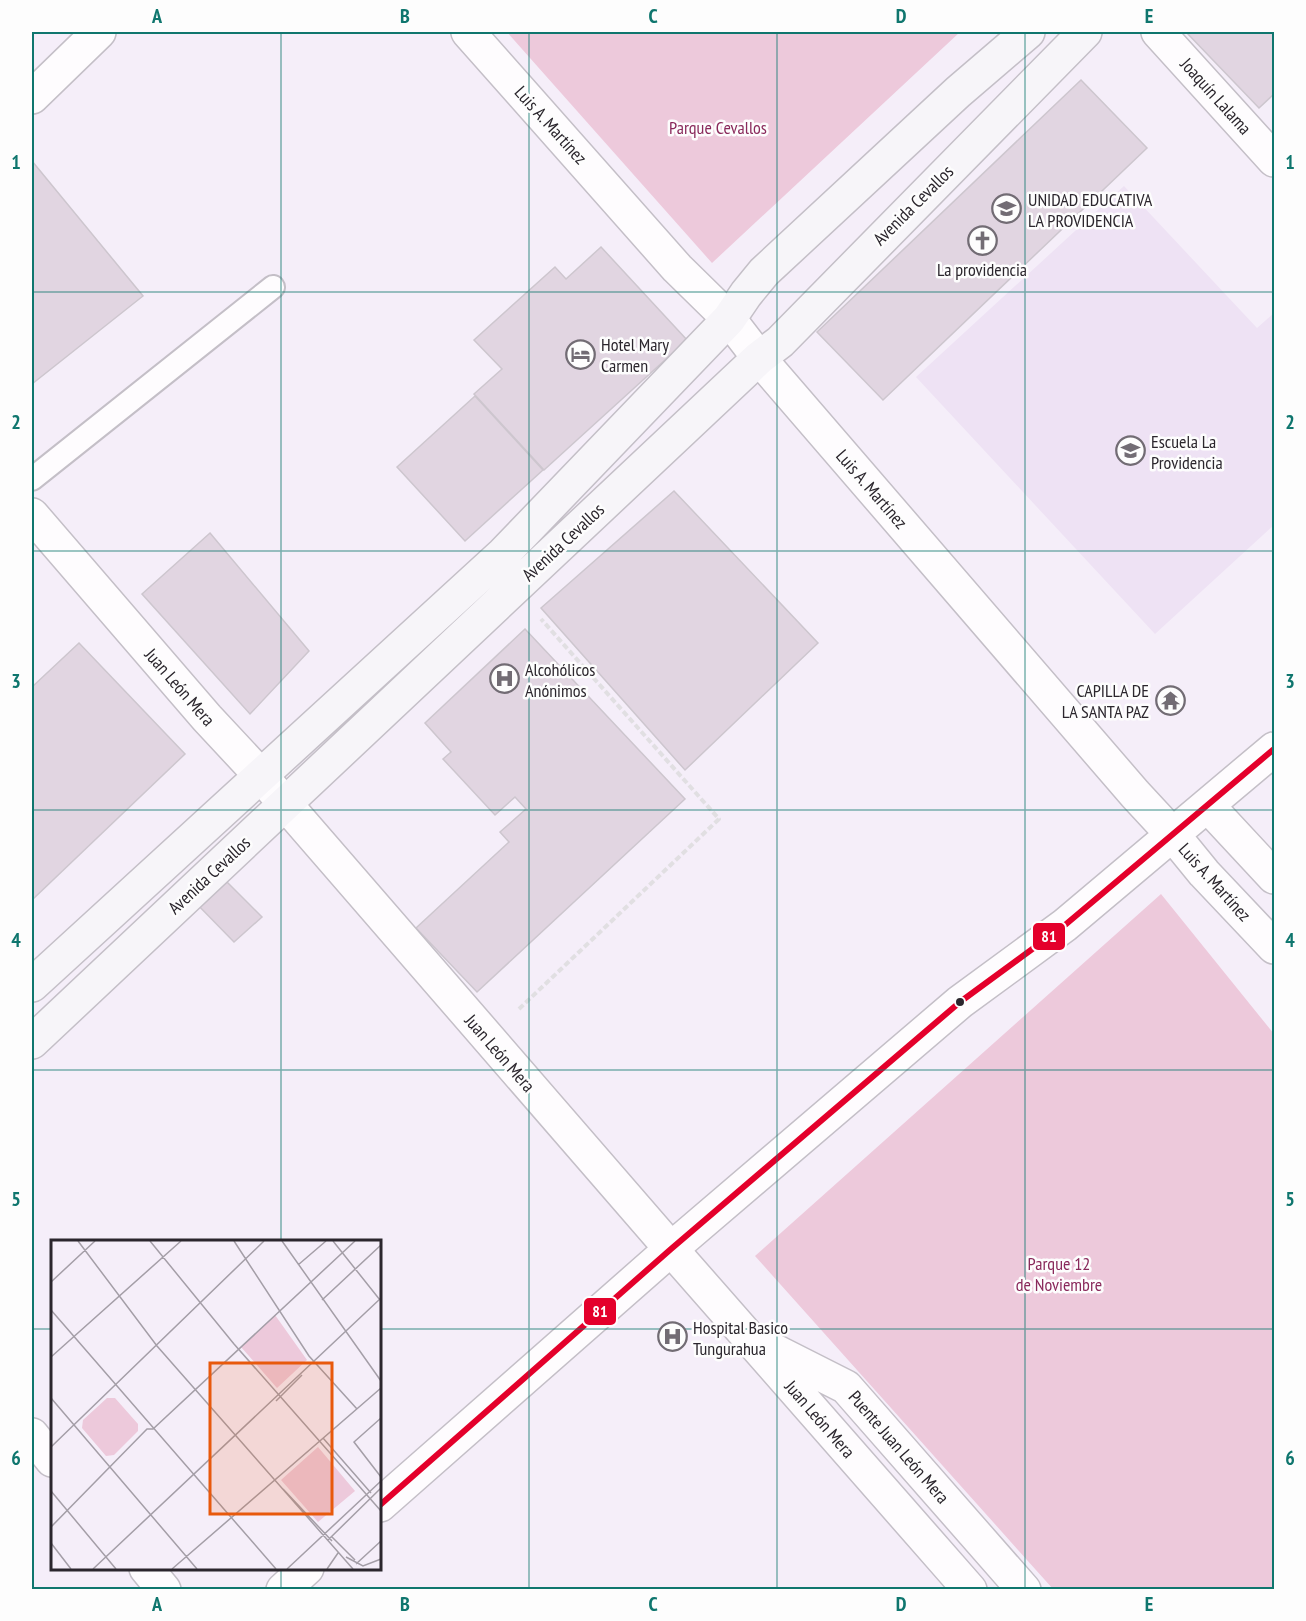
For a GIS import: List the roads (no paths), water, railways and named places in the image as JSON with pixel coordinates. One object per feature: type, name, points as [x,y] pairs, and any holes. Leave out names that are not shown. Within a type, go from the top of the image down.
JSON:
[{"type":"main road","name":"Avenida Cevallos","points":[[32,985],[262,777],[503,554],[729,319],[764,272],[958,92],[1028,32]]},
{"type":"main road","name":"Avenida Cevallos","points":[[32,1042],[759,358],[780,342],[1085,32]]},
{"type":"street","points":[[32,97],[99,32]]},
{"type":"street","name":"Luis A. Martínez","points":[[468,32],[677,268],[729,319],[759,358],[1135,794],[1204,873],[1275,947]]},
{"type":"street","name":"Joaquín Lalama","points":[[1158,32],[1275,160]]},
{"type":"street","name":"Juan León Mera","points":[[32,515],[207,718],[262,777],[670,1250],[970,1590]]},
{"type":"street","points":[[381,1504],[670,1250],[960,1002],[1065,925],[1275,749]]},
{"type":"street","points":[[1208,806],[1275,877]]},
{"type":"street","name":"Puente Juan León Mera","points":[[748,1337],[846,1387],[1024,1590]]},
{"type":"street","points":[[32,1435],[51,1459]]},
{"type":"street","points":[[147,1570],[164,1590]]},
{"type":"street","points":[[283,1590],[306,1570]]},
{"type":"lane","points":[[32,479],[273,286]]},
{"type":"place","name":"UNIDAD EDUCATIVA LA PROVIDENCIA","points":[[1007,209]]},
{"type":"place","name":"La providencia","points":[[982,240]]},
{"type":"place","name":"Hotel Mary Carmen","points":[[580,354]]},
{"type":"place","name":"Escuela La Providencia","points":[[1130,451]]},
{"type":"place","name":"Alcohólicos Anónimos","points":[[504,679]]},
{"type":"place","name":"CAPILLA DE LA SANTA PAZ","points":[[1170,700]]},
{"type":"place","name":"Hospital Basico Tungurahua","points":[[672,1337]]},
{"type":"park label","name":"Parque Cevallos","points":[[718,127]]},
{"type":"park label","name":"Parque 12 de Noviembre","points":[[1059,1273]]}]
